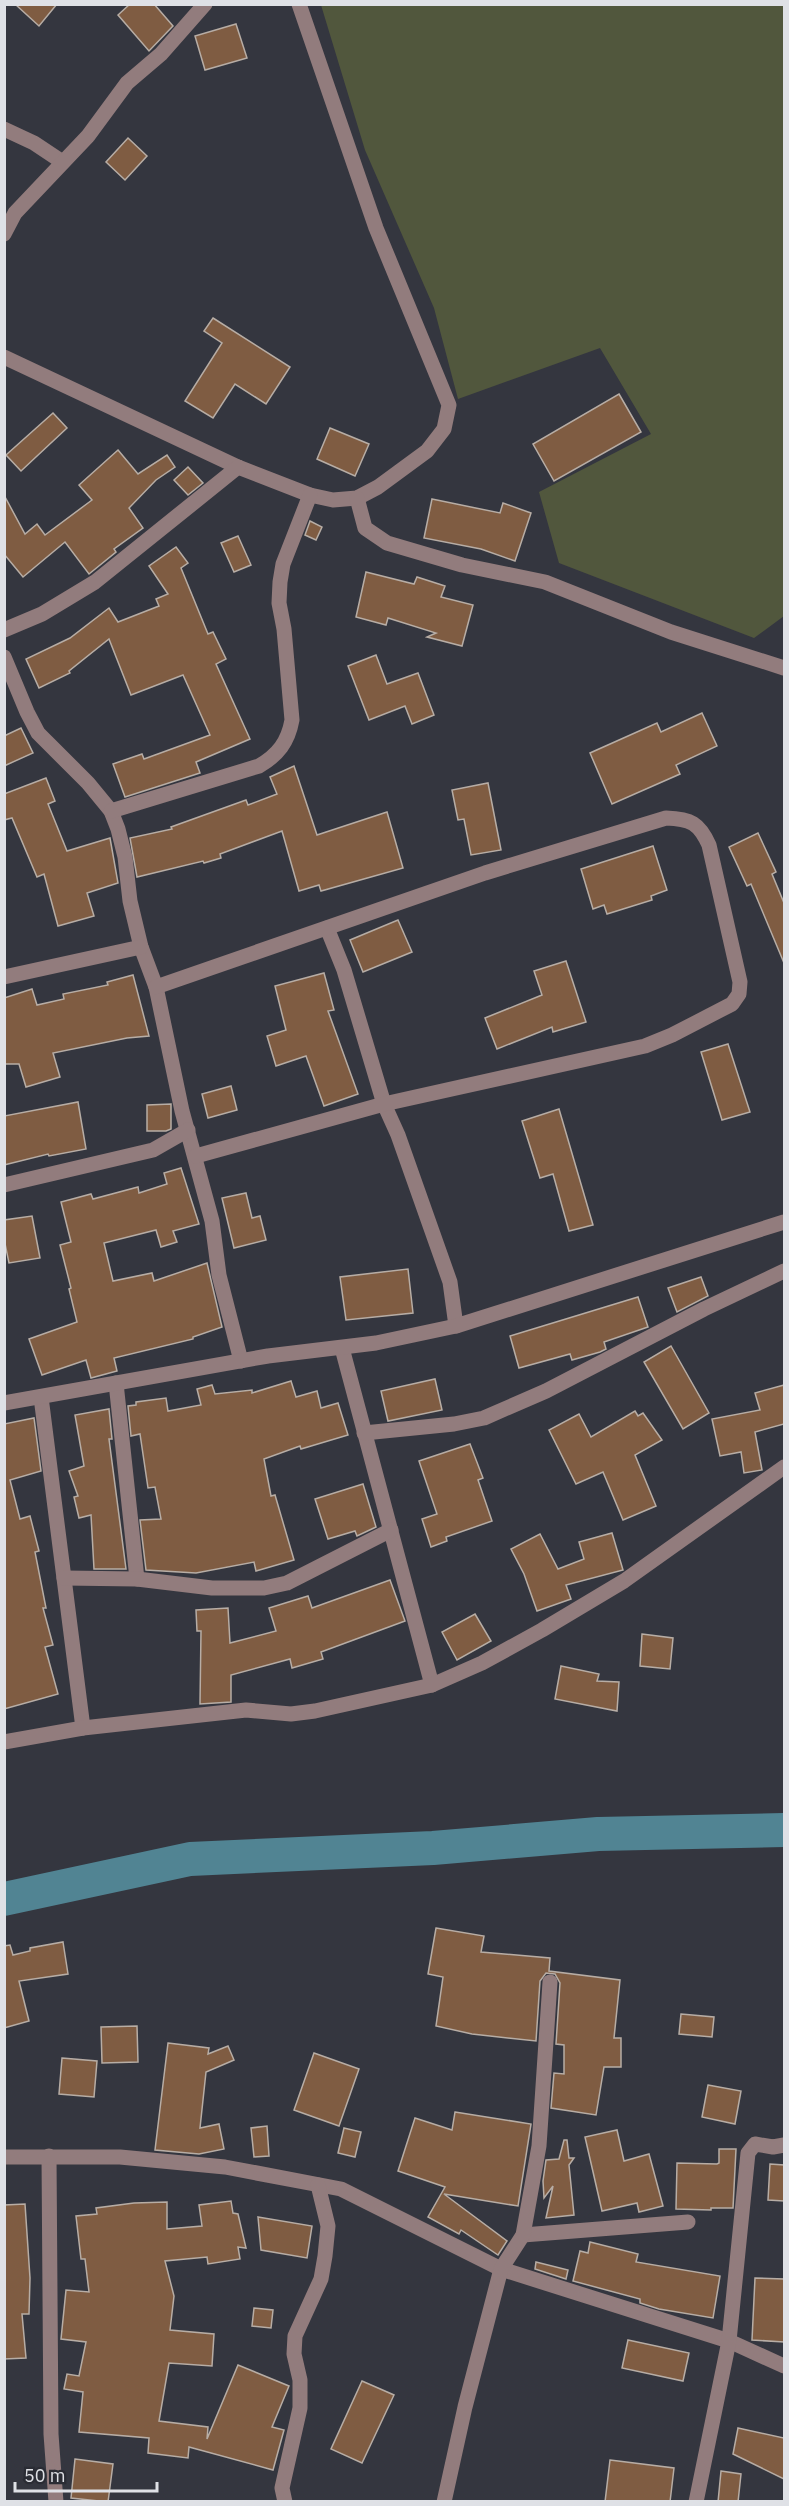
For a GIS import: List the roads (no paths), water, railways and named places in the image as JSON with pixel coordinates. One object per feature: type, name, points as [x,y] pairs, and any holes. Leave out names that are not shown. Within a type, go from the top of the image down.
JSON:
[{"type":"street","points":[[4,234],[15,213],[61,161],[88,135],[127,83],[161,54],[205,4]]},
{"type":"street","points":[[4,357],[238,466],[310,495],[333,500],[357,498],[378,487],[427,451],[444,429],[449,405],[376,228],[299,4]]},
{"type":"street","points":[[4,129],[34,143],[61,161]]},
{"type":"street","points":[[4,630],[50,610],[95,582],[238,466]]},
{"type":"street","points":[[111,812],[259,766],[272,758],[281,748],[289,734],[292,720],[284,629],[279,603],[279,582],[283,564],[310,495]]},
{"type":"street","points":[[357,498],[365,528],[387,543],[462,565],[545,582],[670,632],[784,668]]},
{"type":"street","points":[[4,657],[38,733],[88,783],[111,812],[125,857],[130,901],[141,947],[156,987],[188,1130],[212,1221],[219,1275],[241,1361]]},
{"type":"street","points":[[156,987],[485,873],[666,818],[683,818],[701,828],[709,845],[740,982],[739,994],[732,1004],[672,1035],[645,1046],[384,1104],[196,1156]]},
{"type":"street","points":[[327,928],[344,970],[384,1104],[398,1135],[450,1282],[456,1326]]},
{"type":"street","points":[[4,977],[141,947]]},
{"type":"street","points":[[4,1185],[153,1150],[188,1130]]},
{"type":"street","points":[[4,1403],[241,1361],[376,1343],[456,1326],[784,1222]]},
{"type":"street","points":[[364,1433],[454,1424],[484,1418],[546,1391],[784,1271]]},
{"type":"street","points":[[342,1348],[432,1685]]},
{"type":"street","points":[[116,1383],[137,1579]]},
{"type":"street","points":[[41,1397],[83,1728]]},
{"type":"street","points":[[4,1742],[83,1728],[246,1710],[291,1714],[315,1711],[432,1685],[512,1647],[624,1581],[784,1467]]},
{"type":"street","points":[[64,1578],[137,1579],[212,1588],[264,1588],[287,1583],[391,1530]]},
{"type":"street","points":[[444,2502],[465,2407],[501,2269],[523,2235],[538,2146],[550,1982]]},
{"type":"street","points":[[696,2502],[729,2341],[748,2153],[755,2144],[773,2147],[784,2145]]},
{"type":"street","points":[[49,2156],[51,2434],[56,2502]]},
{"type":"street","points":[[4,2157],[120,2157],[225,2167],[341,2189],[501,2269],[729,2341],[784,2366]]},
{"type":"street","points":[[285,2502],[282,2488],[300,2408],[300,2380],[294,2354],[295,2336],[321,2279],[328,2226],[318,2185]]},
{"type":"street","points":[[523,2235],[688,2222]]},
{"type":"waterway","points":[[4,1899],[190,1859],[433,1848],[598,1834],[784,1830]]}]
